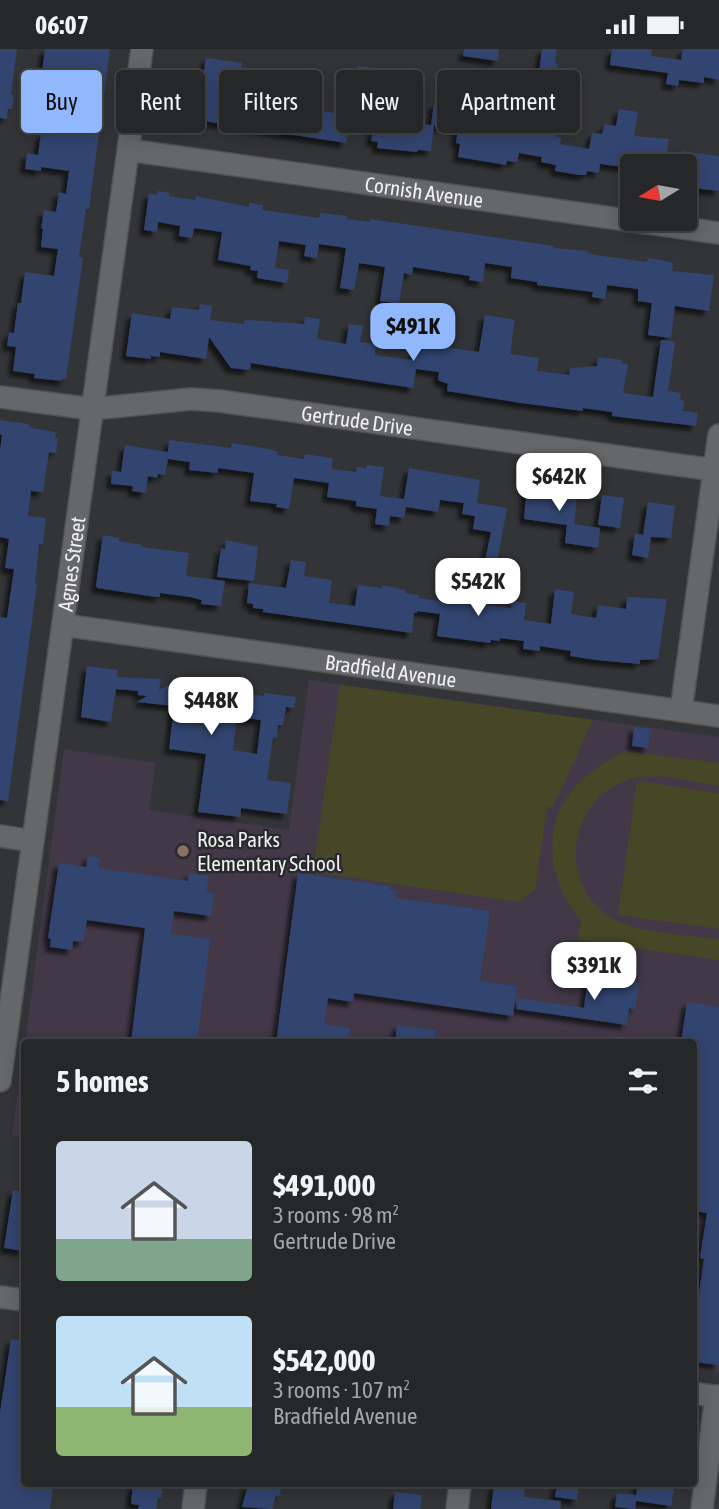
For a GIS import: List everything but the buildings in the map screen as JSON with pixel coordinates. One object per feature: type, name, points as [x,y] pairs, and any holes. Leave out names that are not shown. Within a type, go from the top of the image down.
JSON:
[{"type":"street","name":"Agnes Street","points":[[0,1081],[142,49]]},
{"type":"street","name":"Cornish Avenue","points":[[128,150],[719,233]]},
{"type":"street","name":"Gertrude Drive","points":[[0,397],[92,409],[191,399],[220,401],[714,470]]},
{"type":"street","points":[[681,711],[719,435]]},
{"type":"street","name":"Bradfield Avenue","points":[[63,625],[719,716]]},
{"type":"street","points":[[0,836],[33,841]]},
{"type":"street","points":[[0,1297],[21,1300]]},
{"type":"street","points":[[697,1393],[718,1396],[702,1509]]},
{"type":"street","points":[[193,1509],[197,1487]]},
{"type":"street","points":[[457,1509],[460,1487]]},
{"type":"shaded area","points":[[309,680],[719,737],[719,1373],[697,1370],[697,1039],[26,1039],[64,749],[156,763],[149,810],[289,830]]},
{"type":"shaded area","points":[[21,1067],[21,1138],[12,1136]]},
{"type":"green space","points":[[340,685],[593,720],[553,807],[547,807],[535,890],[519,902],[313,872]]},
{"type":"green space","points":[[625,751],[719,763],[719,786],[676,778],[643,776],[612,787],[595,802],[583,821],[577,842],[577,864],[583,885],[595,904],[625,924],[665,933],[719,939],[719,960],[578,940],[581,920],[560,887],[552,851],[558,815],[580,782]]},
{"type":"green space","points":[[637,781],[719,793],[719,929],[618,915]]},
{"type":"place","name":"Rosa Parks Elementary School","points":[[183,851]]}]
